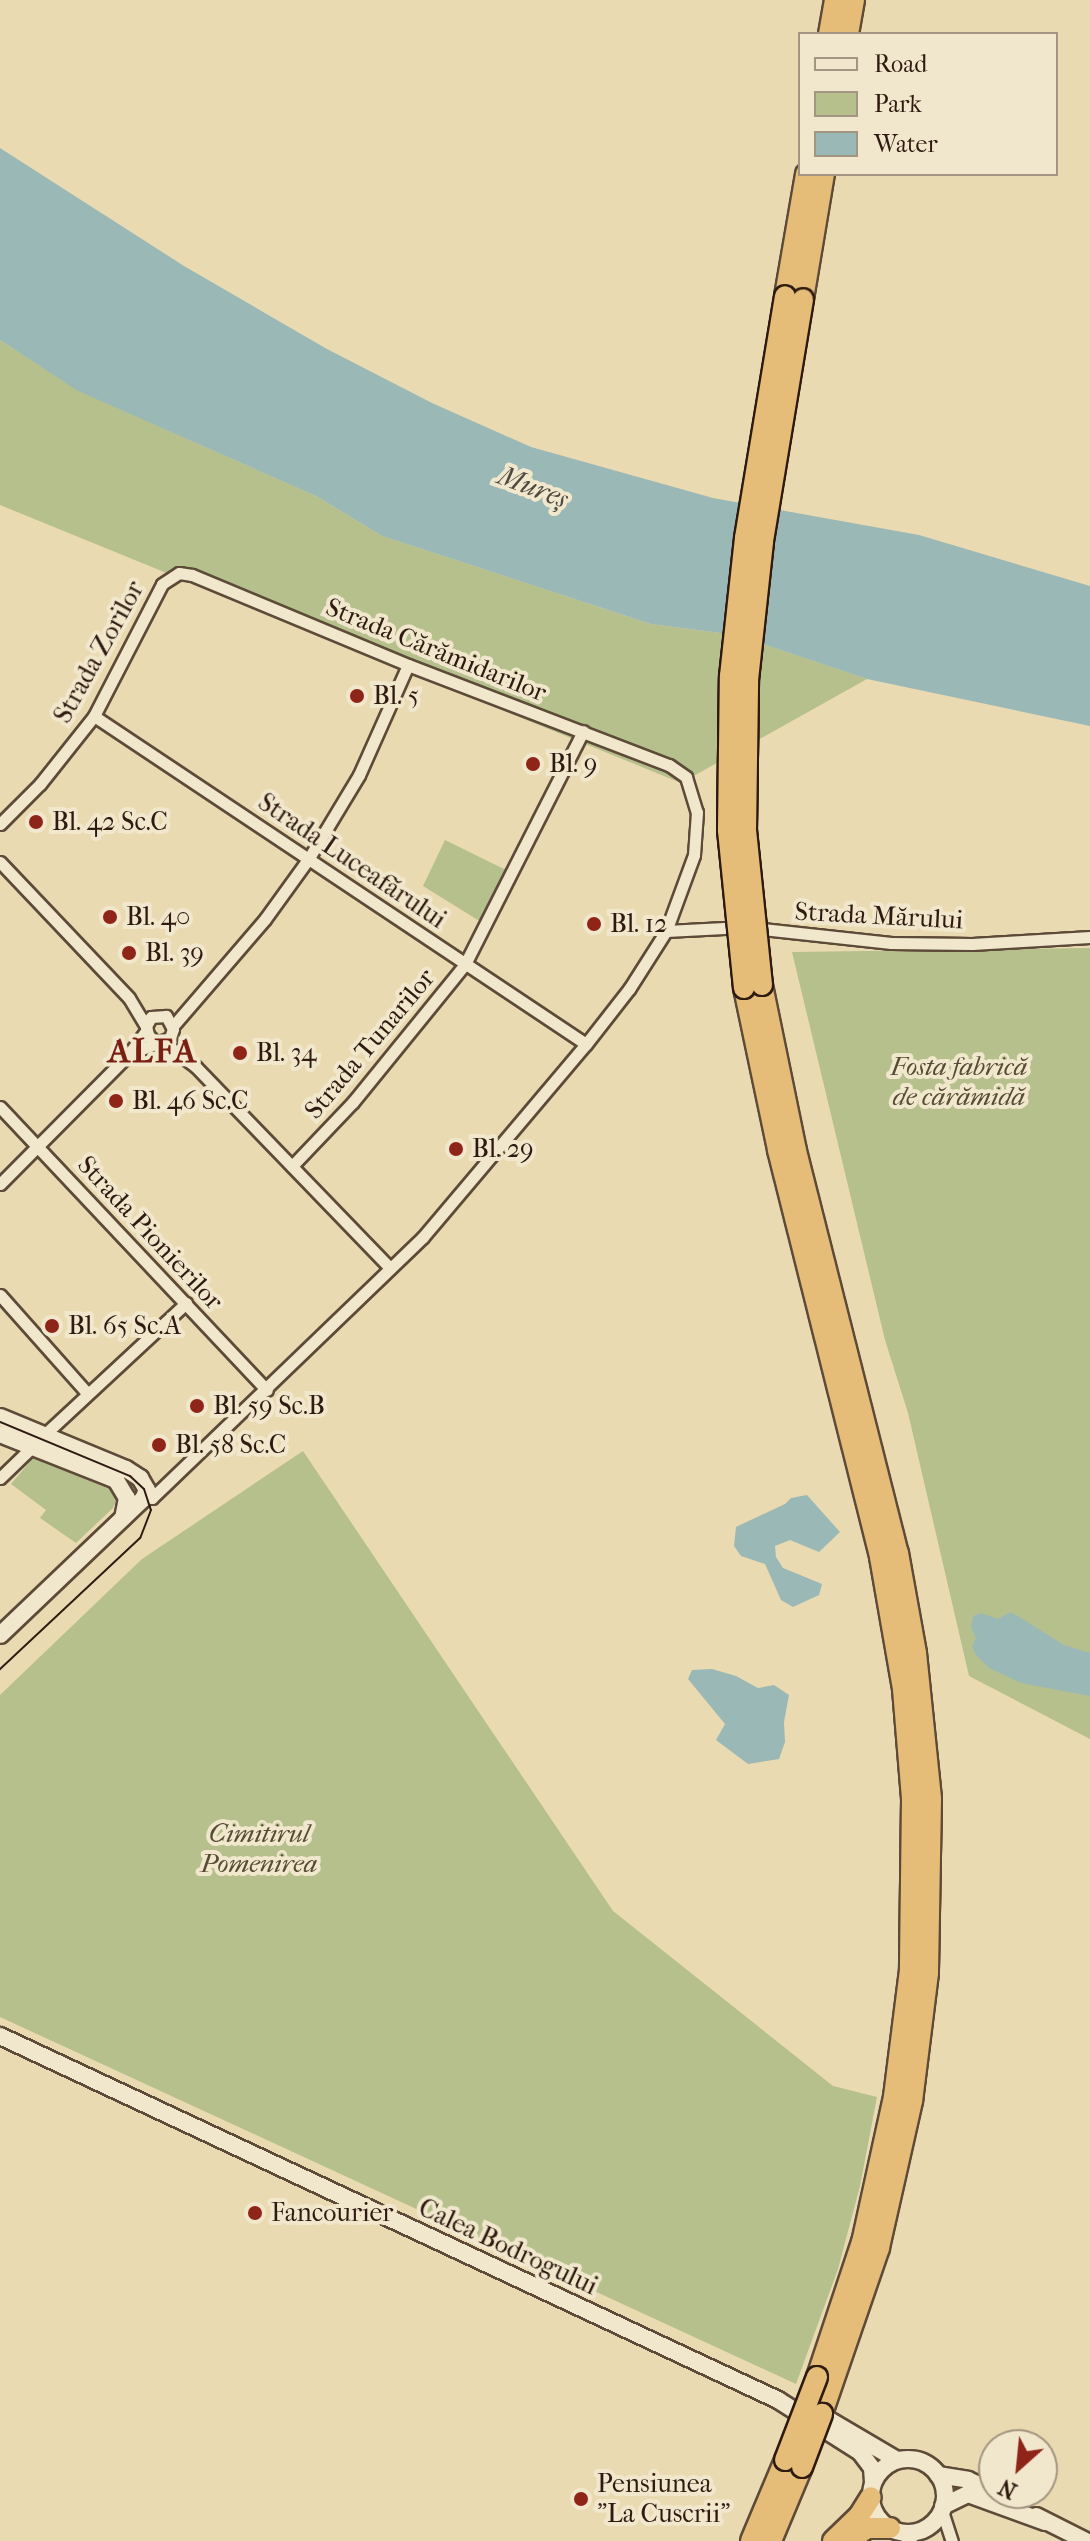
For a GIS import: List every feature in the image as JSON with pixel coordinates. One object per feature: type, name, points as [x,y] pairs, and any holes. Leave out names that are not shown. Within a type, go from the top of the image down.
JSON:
[{"type":"highway","points":[[839,22],[854,0]]},
{"type":"highway","points":[[794,298],[806,176]]},
{"type":"highway","points":[[771,2541],[793,2463],[826,2379],[881,2165],[900,2060],[910,1970],[914,1871],[910,1763],[889,1555],[875,1490],[784,1176],[728,830],[729,686],[745,538],[794,298],[824,176]]},
{"type":"highway","points":[[751,2541],[793,2463]]},
{"type":"highway","points":[[833,2541],[859,2516],[872,2490]]},
{"type":"highway","points":[[849,2541],[867,2528],[900,2534]]},
{"type":"main road","points":[[0,1417],[38,1441],[116,1480],[127,1498],[123,1518]]},
{"type":"main road","points":[[0,1434],[38,1441],[126,1469],[140,1478],[147,1490],[145,1497],[0,1635]]},
{"type":"main road","name":"Calea Bodrogului","points":[[0,2036],[778,2400],[860,2452],[872,2468],[877,2517],[900,2534],[925,2529],[943,2508],[968,2494],[1045,2522],[1086,2541]]},
{"type":"main road","name":"Calea Bodrogului","points":[[778,2400],[835,2421],[881,2454],[897,2460],[918,2460],[938,2475],[978,2484]]},
{"type":"main road","points":[[872,2490],[884,2467],[897,2460]]},
{"type":"main road","points":[[938,2475],[945,2491],[943,2508]]},
{"type":"main road","name":"Calea Bodrogului","points":[[1023,2509],[1045,2522]]},
{"type":"street","name":"Strada Cărămidarilor","points":[[174,574],[192,575],[408,665],[583,731],[681,772],[691,786],[699,831],[686,882],[666,931]]},
{"type":"street","name":"Strada Zorilor","points":[[0,824],[40,784],[94,716],[162,584],[174,574]]},
{"type":"street","points":[[128,1055],[159,1042],[173,1029],[193,999],[265,919],[309,858],[359,775],[408,665]]},
{"type":"street","name":"Strada Luceafărului","points":[[94,716],[586,1044]]},
{"type":"street","name":"Strada Tunarilor","points":[[292,1166],[353,1102],[465,964],[583,731]]},
{"type":"street","points":[[0,862],[129,998],[146,1028],[159,1042],[188,1060],[390,1268]]},
{"type":"street","name":"Strada Mărului","points":[[666,931],[744,927],[891,943],[972,944],[1090,937]]},
{"type":"street","points":[[145,1497],[155,1488],[162,1488],[267,1390],[448,1211],[629,989],[666,931]]},
{"type":"street","points":[[129,998],[160,1015],[173,1029],[188,1060]]},
{"type":"street","points":[[0,1184],[128,1055],[146,1028],[160,1015],[193,999]]},
{"type":"street","name":"Strada Pionierilor","points":[[0,1107],[267,1390]]},
{"type":"street","points":[[0,1295],[86,1392]]},
{"type":"street","points":[[0,1478],[86,1392],[186,1303]]},
{"type":"street","points":[[140,1478],[162,1488]]},
{"type":"street","points":[[943,2508],[952,2541]]},
{"type":"green space","points":[[0,340],[79,391],[316,496],[382,536],[651,624],[736,635],[867,679],[681,783],[0,505]]},
{"type":"green space","points":[[445,840],[510,872],[481,922],[423,886]]},
{"type":"green space","name":"Fosta fabrică de cărămidă","points":[[1090,948],[1090,1739],[969,1676],[908,1413],[885,1340],[792,952]]},
{"type":"green space","name":"Cimitirul Pomenirea","points":[[303,1451],[613,1911],[833,2086],[877,2097],[860,2186],[838,2269],[796,2384],[0,2017],[0,1695],[142,1559]]},
{"type":"green space","points":[[33,1458],[115,1491],[117,1499],[113,1508],[76,1543],[40,1518],[46,1510],[11,1484]]},
{"type":"water","name":"Mureș","points":[[0,148],[184,266],[327,349],[432,403],[531,447],[713,498],[919,535],[1090,586],[1090,726],[867,679],[736,635],[651,624],[382,536],[316,496],[78,391],[0,340]]},
{"type":"water","points":[[807,1495],[840,1532],[819,1552],[790,1540],[775,1546],[776,1557],[783,1568],[822,1584],[819,1595],[793,1607],[781,1600],[765,1564],[741,1556],[734,1546],[736,1527],[785,1504],[791,1498]]},
{"type":"water","points":[[1011,1612],[1064,1645],[1090,1653],[1090,1696],[1021,1683],[989,1668],[976,1655],[972,1646],[976,1638],[971,1627],[973,1616],[981,1613],[998,1619]]},
{"type":"water","points":[[712,1669],[736,1676],[758,1688],[774,1685],[789,1695],[784,1722],[785,1742],[779,1759],[748,1764],[716,1740],[725,1724],[688,1679],[692,1670]]},
{"type":"tram line","points":[[0,1422],[130,1476],[144,1489],[151,1510],[140,1538],[0,1669]]},
{"type":"place","name":"Bl. 5","points":[[357,696]]},
{"type":"place","name":"Bl. 9","points":[[533,764]]},
{"type":"place","name":"Bl. 42 Sc.C","points":[[36,822]]},
{"type":"place","name":"Bl. 40","points":[[110,917]]},
{"type":"place","name":"Bl. 12","points":[[594,924]]},
{"type":"place","name":"Bl. 39","points":[[129,953]]},
{"type":"place","name":"Bl. 34","points":[[240,1053]]},
{"type":"place","name":"Bl. 46 Sc.C","points":[[116,1101]]},
{"type":"place","name":"Bl. 29","points":[[456,1149]]},
{"type":"place","name":"Bl. 65 Sc.A","points":[[52,1326]]},
{"type":"place","name":"Bl. 59 Sc.B","points":[[197,1406]]},
{"type":"place","name":"Bl. 58 Sc.C","points":[[159,1445]]},
{"type":"place","name":"Fancourier","points":[[255,2213]]},
{"type":"place","name":"Pensiunea \"La Cuscrii\"","points":[[581,2499]]},
{"type":"district","name":"ALFA","points":[[153,1052]]}]
